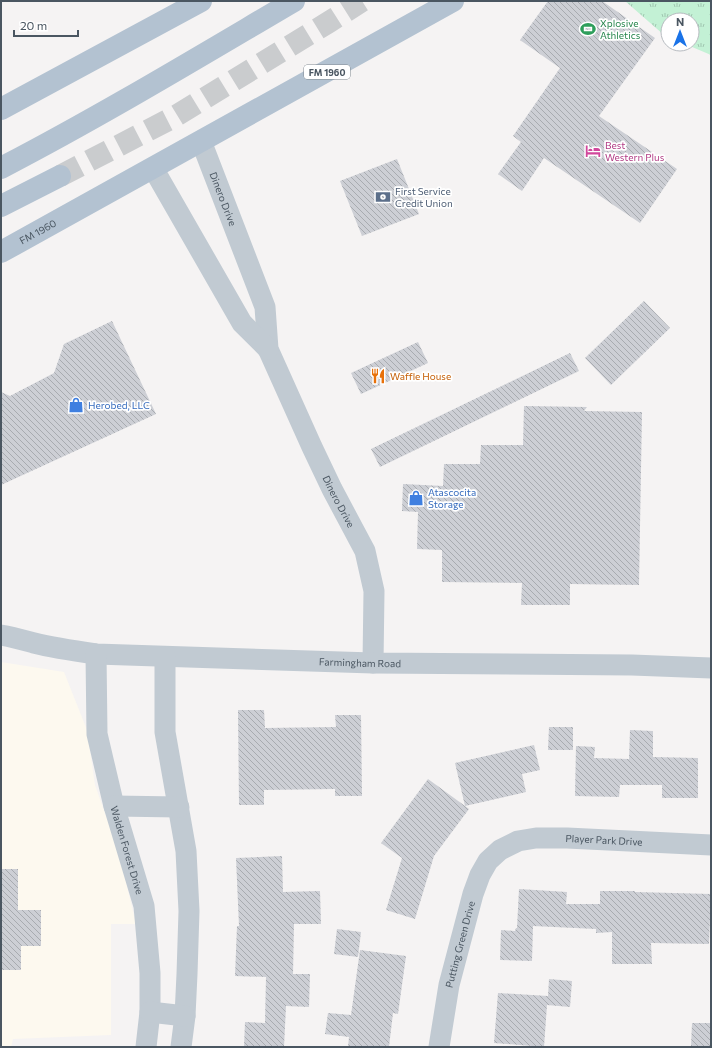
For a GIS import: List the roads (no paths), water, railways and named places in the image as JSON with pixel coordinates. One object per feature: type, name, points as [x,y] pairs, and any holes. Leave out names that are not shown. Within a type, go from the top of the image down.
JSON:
[{"type":"main road","points":[[1,109],[201,1]]},
{"type":"main road","points":[[1,168],[178,70],[294,1]]},
{"type":"main road","name":"FM 1960","points":[[1,252],[425,18],[453,1]]},
{"type":"main road","points":[[1,206],[60,176]]},
{"type":"street","name":"Dinero Drive","points":[[201,142],[265,307],[268,349],[332,490],[364,551],[374,591],[373,663]]},
{"type":"street","name":"Dinero Drive","points":[[153,168],[242,323],[268,349]]},
{"type":"street","name":"Farmingham Road","points":[[4,634],[35,644],[96,654],[373,663],[632,665],[711,668]]},
{"type":"street","name":"Walden Forest Drive","points":[[96,654],[97,734],[114,806],[144,906],[150,973],[150,1012],[146,1047]]},
{"type":"street","points":[[165,657],[166,732],[186,851],[188,911],[185,1016],[181,1047]]},
{"type":"street","points":[[114,806],[179,808]]},
{"type":"street","name":"Player Park Drive","points":[[500,850],[518,841],[536,838],[567,838],[711,845]]},
{"type":"street","name":"Putting Green Drive","points":[[439,1047],[449,985],[473,894],[480,875],[488,861],[500,850]]},
{"type":"street","points":[[150,1012],[185,1016]]},
{"type":"tunnel","points":[[60,176],[174,117],[362,1]]},
{"type":"place","name":"Xplosive Athletics","points":[[588,29]]},
{"type":"place","name":"Best Western Plus","points":[[593,151]]},
{"type":"place","name":"First Service Credit Union","points":[[383,197]]},
{"type":"place","name":"Waffle House","points":[[378,376]]},
{"type":"place","name":"Herobed, LLC","points":[[76,405]]},
{"type":"place","name":"Atascocita Storage","points":[[416,498]]}]
